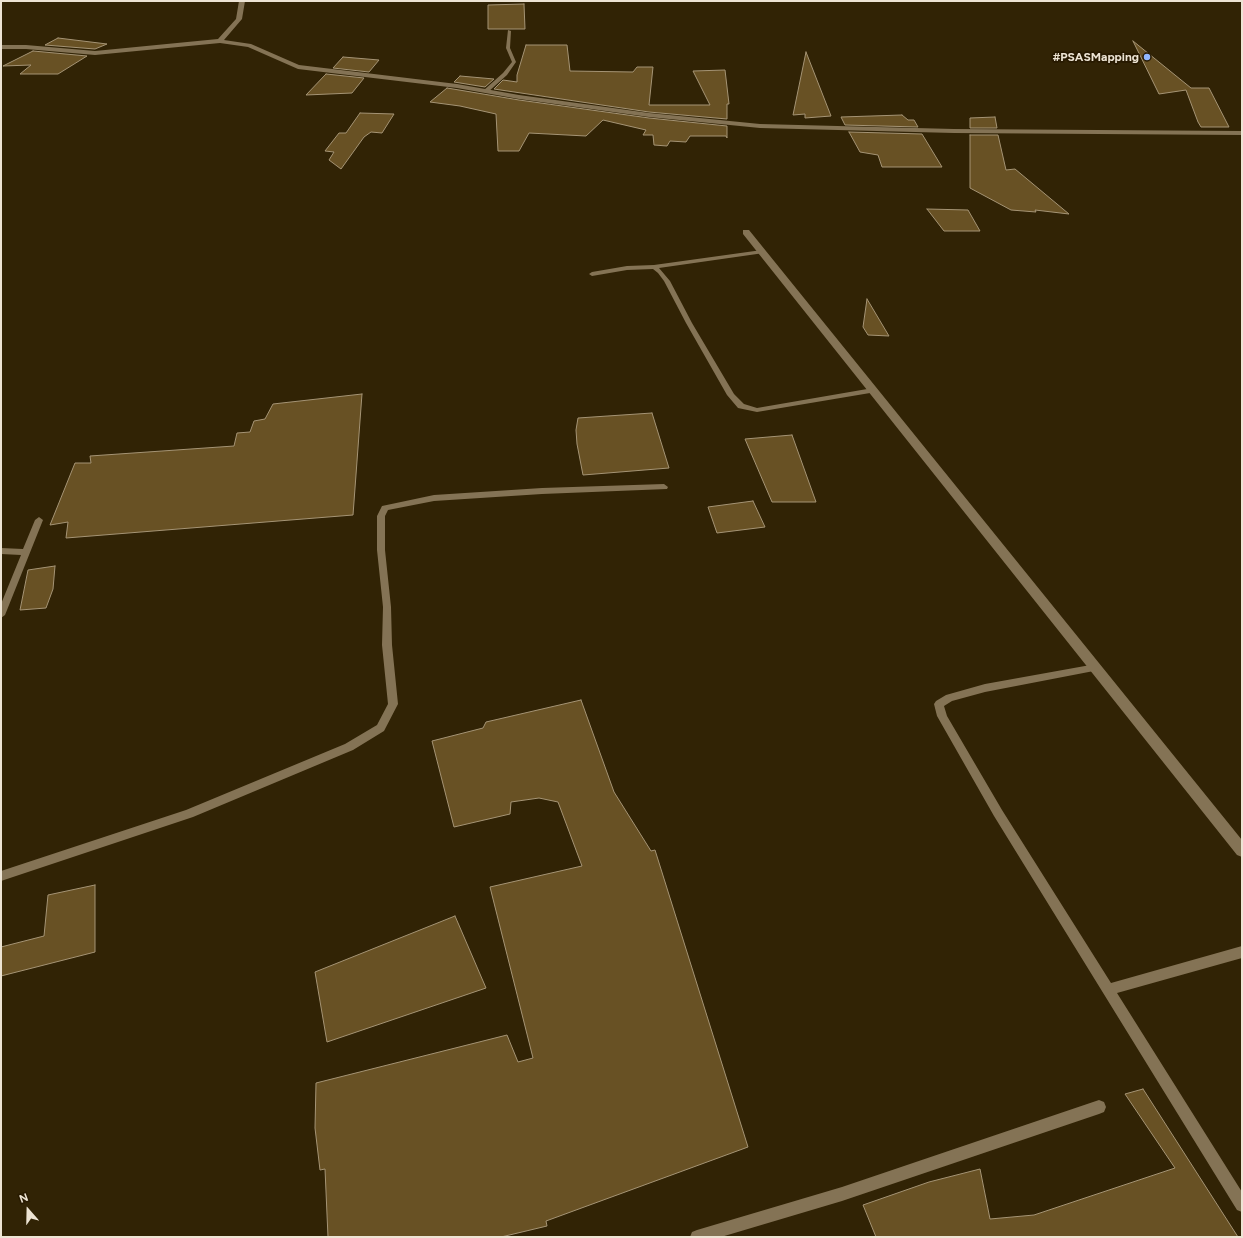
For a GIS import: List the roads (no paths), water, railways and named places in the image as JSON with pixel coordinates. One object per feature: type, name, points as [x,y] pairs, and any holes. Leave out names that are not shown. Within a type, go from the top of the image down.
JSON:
[{"type":"street","points":[[220,41],[239,18],[242,1]]},
{"type":"street","points":[[1,47],[95,53],[220,41],[249,45],[298,67],[457,86],[648,116],[760,126],[954,132],[1242,133]]},
{"type":"street","points":[[746,232],[1242,851]]},
{"type":"lane","points":[[486,91],[505,74],[514,62],[508,48],[510,31]]},
{"type":"lane","points":[[592,274],[627,268],[654,267],[762,252]]},
{"type":"lane","points":[[654,267],[667,281],[689,323],[731,395],[741,406],[757,410],[873,390]]},
{"type":"lane","points":[[1,876],[189,814],[349,747],[381,728],[393,704],[387,645],[387,607],[381,550],[381,516],[385,508],[434,498],[542,491],[664,487]]},
{"type":"lane","points":[[1,615],[39,520]]},
{"type":"lane","points":[[1,551],[26,552]]},
{"type":"lane","points":[[1096,668],[985,688],[949,698],[939,704],[942,716],[998,813],[1242,1205]]},
{"type":"lane","points":[[1108,990],[1242,952]]},
{"type":"lane","points":[[697,1237],[842,1194],[1099,1107]]},
{"type":"place","name":"#PSASMapping","points":[[1147,57]]}]
